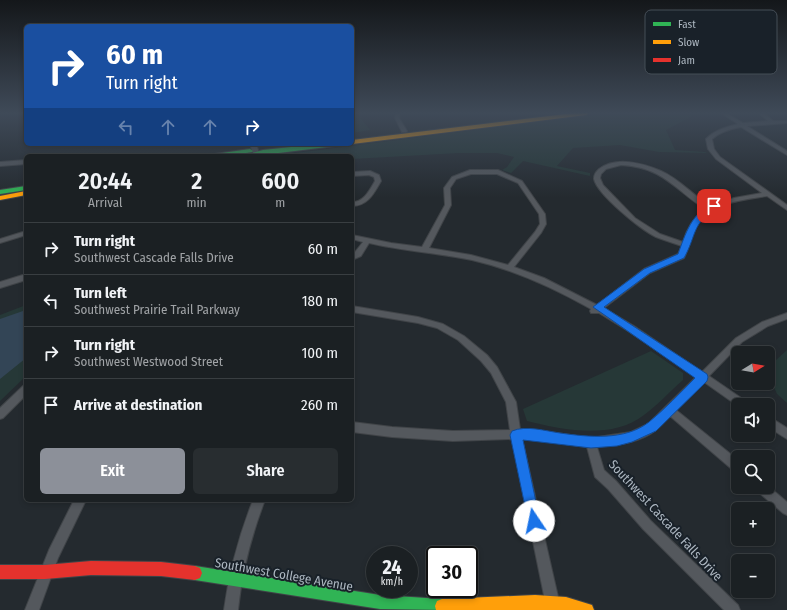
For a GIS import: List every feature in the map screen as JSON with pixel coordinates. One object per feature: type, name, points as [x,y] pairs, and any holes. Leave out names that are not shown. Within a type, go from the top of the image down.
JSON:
[{"type":"main road","points":[[256,151],[283,146]]},
{"type":"main road","points":[[231,154],[312,146]]},
{"type":"main road","points":[[0,192],[24,188]]},
{"type":"main road","points":[[0,198],[24,193]]},
{"type":"main road","name":"Southwest College Avenue","points":[[0,572],[45,572],[90,568],[161,569],[236,577],[363,600],[413,606],[465,606],[535,602],[553,607],[566,604],[587,610]]},
{"type":"street","points":[[709,141],[714,153],[726,164],[787,208]]},
{"type":"street","points":[[769,141],[787,153]]},
{"type":"street","points":[[0,164],[24,162]]},
{"type":"street","points":[[686,245],[658,235],[633,218],[600,186],[597,178],[598,173],[605,167],[619,164],[634,165],[652,169],[665,175],[693,198],[710,209]]},
{"type":"street","points":[[425,249],[448,205],[447,188],[454,178],[470,172],[498,172],[520,182],[542,214],[542,224],[538,233],[509,268]]},
{"type":"street","points":[[354,174],[370,173],[377,176],[378,181],[368,198],[362,203],[354,204]]},
{"type":"street","points":[[595,309],[647,271],[681,256],[692,227],[697,220],[710,209],[733,200],[768,194]]},
{"type":"street","points":[[0,241],[24,234]]},
{"type":"street","points":[[354,238],[367,241],[462,255],[509,268],[553,284],[703,377],[734,398]]},
{"type":"street","points":[[354,257],[358,254],[367,241]]},
{"type":"street","points":[[0,285],[24,278]]},
{"type":"street","points":[[354,309],[418,320],[440,326],[461,338],[484,358],[494,370],[511,402],[516,435],[553,607]]},
{"type":"street","name":"Southwest Cascade Falls Drive","points":[[354,427],[392,432],[453,436],[529,434],[591,443],[632,437],[652,427],[739,340],[765,324],[787,316]]},
{"type":"street","points":[[0,415],[24,391]]},
{"type":"street","points":[[669,410],[731,461]]},
{"type":"street","points":[[775,426],[787,434]]},
{"type":"street","name":"Southwest Cascade Falls Drive","points":[[591,443],[599,473],[612,485],[647,524],[733,610]]},
{"type":"street","points":[[770,494],[787,508]]},
{"type":"street","points":[[32,610],[45,572],[79,502]]},
{"type":"street","points":[[231,610],[236,577],[248,525],[258,502]]},
{"type":"shaded area","points":[[386,141],[671,141],[675,150],[707,153],[659,152],[620,145],[573,148],[557,166],[590,173],[590,176],[523,161],[511,173],[502,170],[507,167],[514,157],[497,153],[459,153],[354,159],[354,154],[288,154]]},
{"type":"shaded area","points":[[24,306],[24,378],[0,401],[0,315]]},
{"type":"shaded area","points":[[787,350],[787,403],[777,394],[775,390],[775,361]]},
{"type":"shaded area","points":[[651,351],[683,373],[683,380],[649,411],[631,423],[617,428],[587,431],[571,430],[527,421],[523,409]]},
{"type":"water","points":[[24,311],[24,360],[0,379],[0,319]]},
{"type":"traffic: fast","points":[[254,154],[317,146]]},
{"type":"traffic: fast","points":[[229,154],[250,151]]},
{"type":"traffic: fast","points":[[0,192],[24,188]]},
{"type":"traffic: fast","points":[[195,573],[349,598],[411,605],[442,606]]},
{"type":"traffic: slow","points":[[0,198],[24,193]]},
{"type":"traffic: slow","points":[[442,606],[535,602],[566,604],[587,610]]},
{"type":"traffic: jam","points":[[0,572],[45,572],[91,568],[161,569],[195,573]]},
{"type":"route","points":[[534,521],[516,435],[529,434],[591,443],[632,437],[652,427],[703,377],[598,307],[647,271],[681,256],[692,227],[704,213],[714,206]]}]
